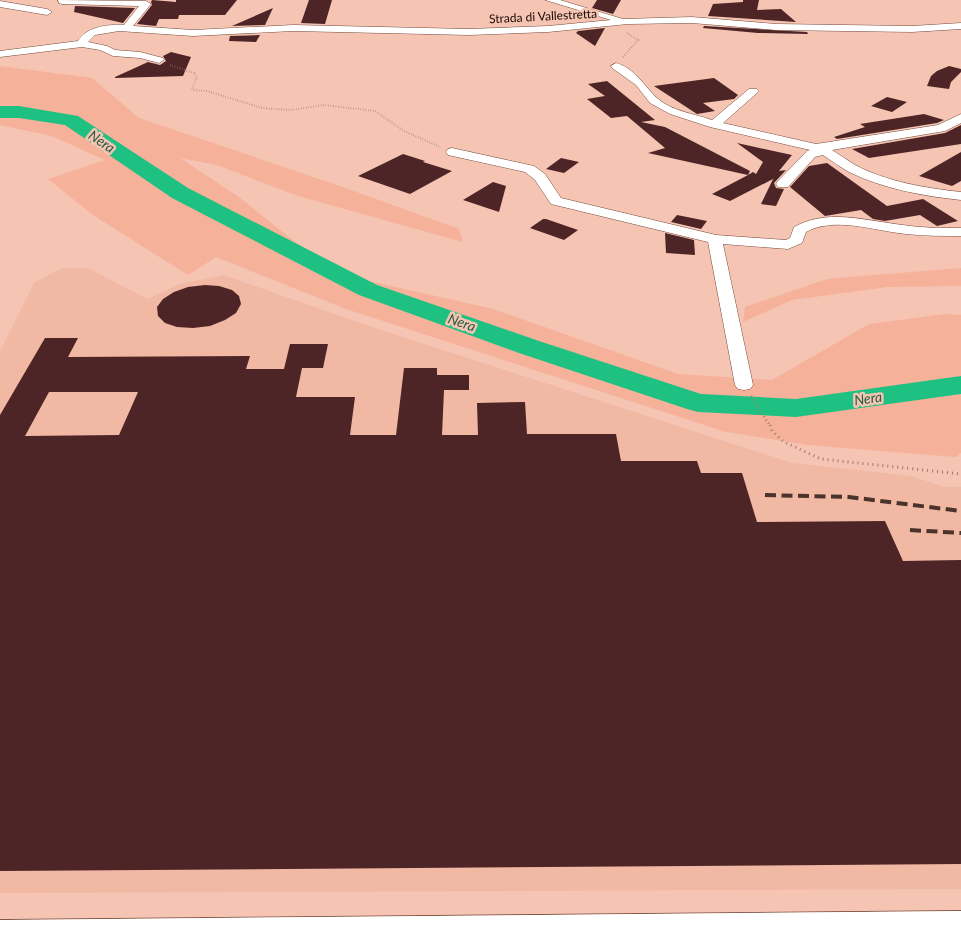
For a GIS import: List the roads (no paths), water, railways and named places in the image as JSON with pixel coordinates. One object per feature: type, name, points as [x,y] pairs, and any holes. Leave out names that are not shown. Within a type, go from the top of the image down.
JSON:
[{"type":"main road","points":[[0,939],[961,930]]},
{"type":"street","points":[[64,0],[62,1],[123,1],[146,4],[126,29]]},
{"type":"street","points":[[550,0],[628,21]]},
{"type":"street","points":[[0,4],[47,12]]},
{"type":"street","name":"Strada di Vallestretta","points":[[82,44],[86,36],[102,29],[194,33],[293,28],[470,32],[548,29],[628,21],[692,20],[776,27],[912,29],[961,26]]},
{"type":"street","points":[[0,54],[82,44],[103,48],[113,53],[140,55],[159,60]]},
{"type":"street","points":[[616,66],[640,83],[654,101],[674,112],[714,124],[821,149],[844,165],[871,178],[900,187],[961,196]]},
{"type":"street","points":[[714,124],[753,91]]},
{"type":"street","points":[[782,184],[811,154],[821,149],[941,128],[961,118]]},
{"type":"street","points":[[452,152],[529,170],[540,177],[556,200],[567,204],[715,239],[788,245],[797,240],[799,230],[806,224],[817,222],[857,223],[899,230],[961,232]]},
{"type":"street","points":[[715,239],[744,385]]},
{"type":"waterway","name":"Nera","points":[[0,112],[19,112],[71,120],[180,193],[368,290],[529,347],[698,403],[796,408],[961,385]]},
{"type":"railway","points":[[765,495],[849,497],[961,511]]},
{"type":"railway","points":[[910,530],[961,533]]}]
